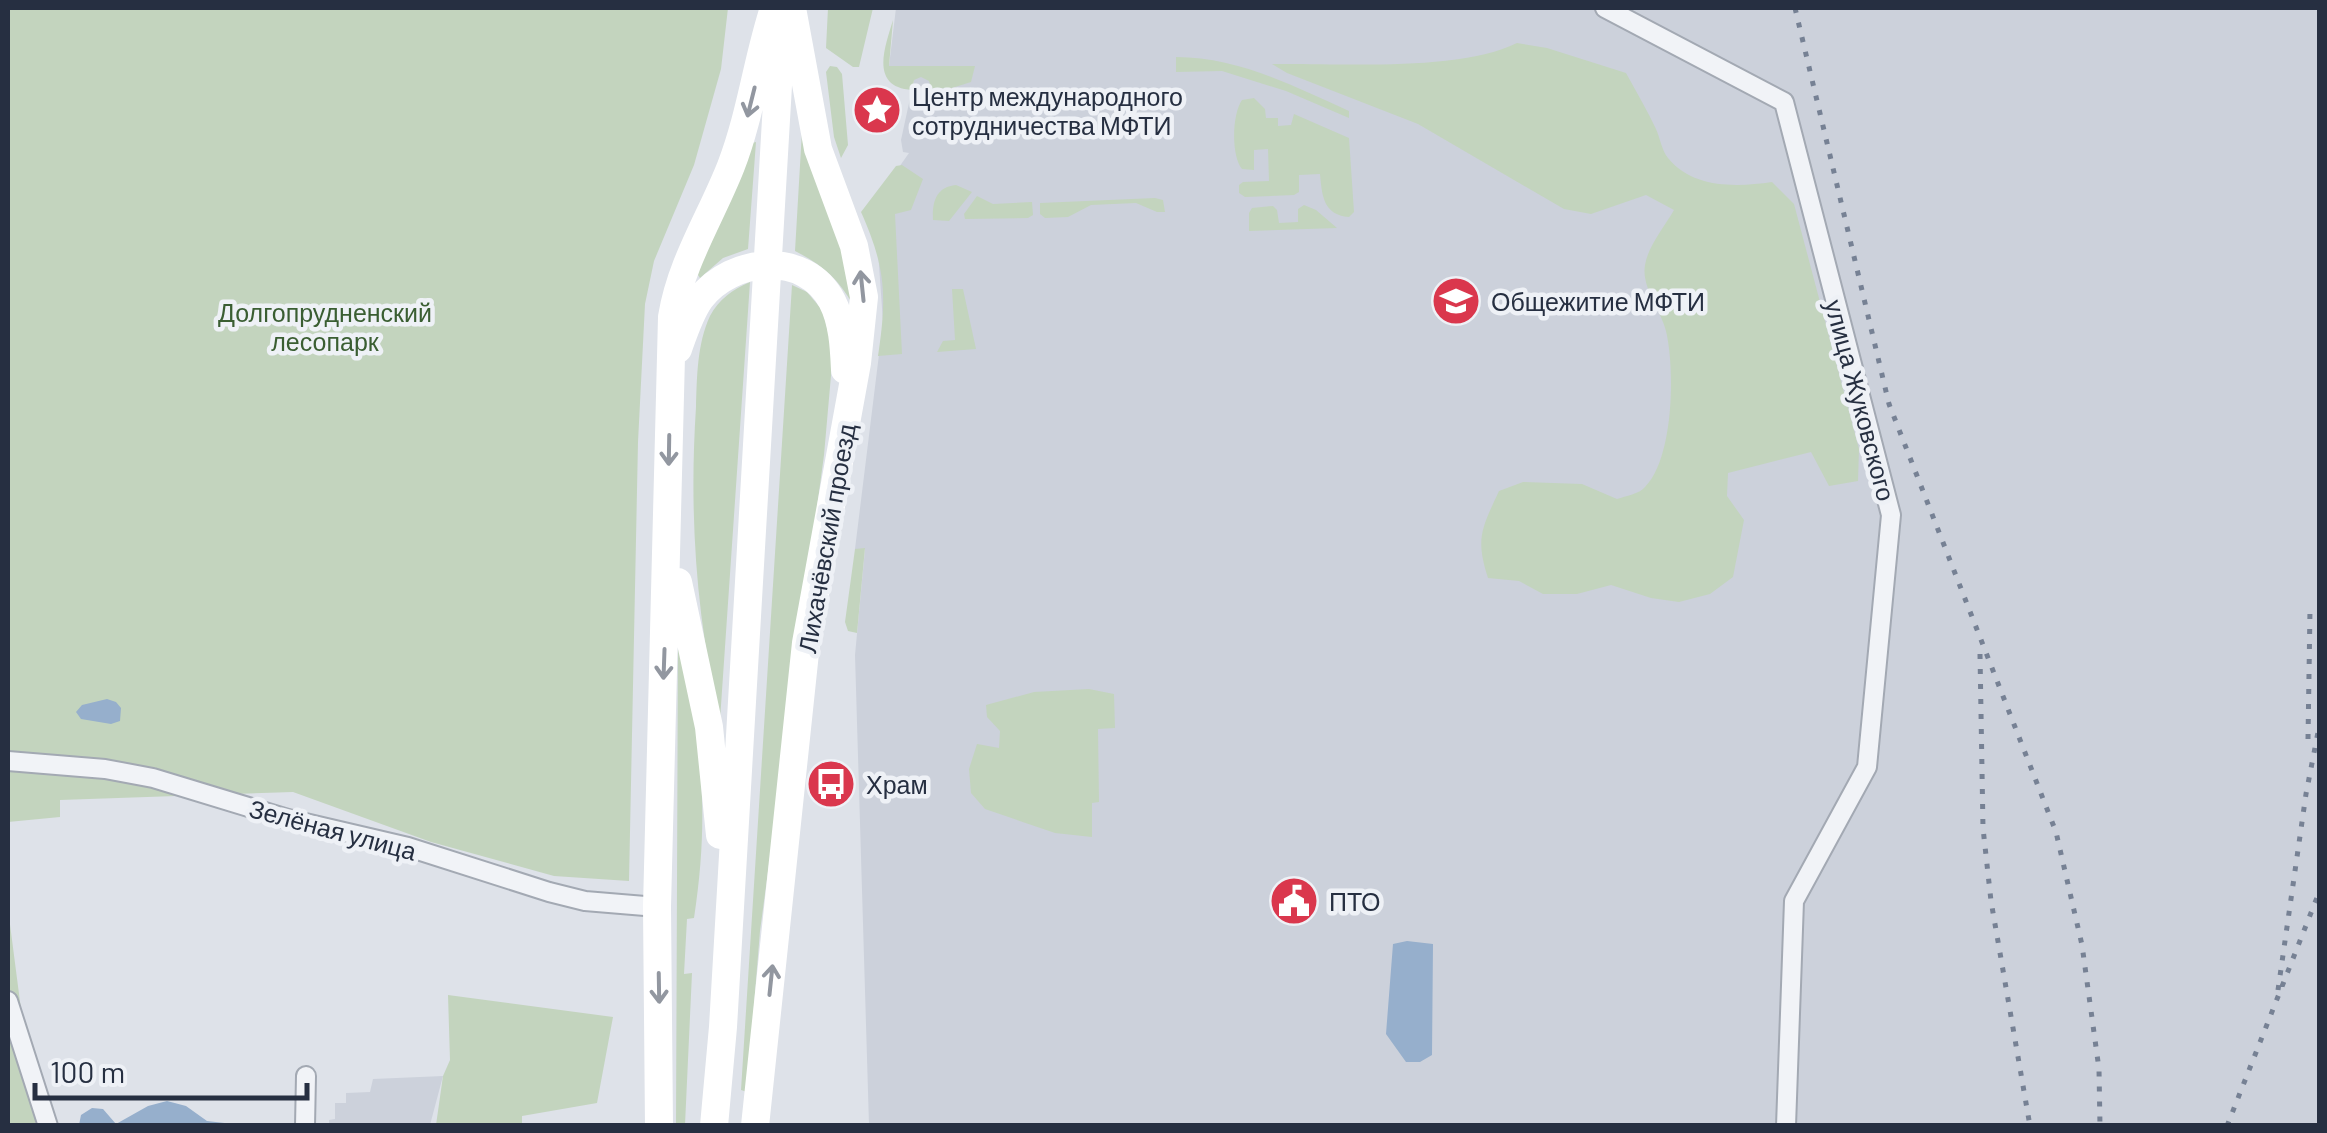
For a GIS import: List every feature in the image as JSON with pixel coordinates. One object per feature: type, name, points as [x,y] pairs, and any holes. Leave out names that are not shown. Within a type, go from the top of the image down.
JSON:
[{"type":"main road","points":[[659,1126],[656,906],[669,531],[670,340],[677,288],[741,136],[774,8]]},
{"type":"main road","points":[[714,1126],[782,8]]},
{"type":"main road","name":"Лихачёвский проезд","points":[[757,1126],[806,643],[862,331],[864,298],[861,270],[818,149],[792,8]]},
{"type":"main road","points":[[670,368],[700,299],[717,282],[736,270],[768,264],[802,273],[832,299],[844,351],[847,416]]},
{"type":"main road","points":[[669,531],[709,727],[729,908]]},
{"type":"main road","points":[[722,1027],[722,1126]]},
{"type":"street","name":"улица Жуковского","points":[[1605,8],[1784,102],[1891,515],[1868,767],[1794,901],[1786,1126]]},
{"type":"street","name":"Зелёная улица","points":[[8,760],[153,778],[288,819],[408,847],[584,901],[656,906]]},
{"type":"street","points":[[8,1002],[48,1126]]},
{"type":"street","points":[[304,1126],[306,1076]]},
{"type":"shaded area","points":[[896,8],[2319,8],[2319,1125],[869,1125],[855,655],[865,549],[855,549],[883,322],[878,251],[866,214],[909,153],[903,152],[901,140],[914,80],[889,66]]},
{"type":"shaded area","points":[[443,1076],[430,1125],[329,1125],[329,1120],[335,1119],[335,1103],[346,1103],[346,1093],[370,1092],[373,1079]]},
{"type":"green space","name":"Долгопрудненский лесопарк","points":[[8,8],[728,8],[721,69],[694,165],[654,261],[645,304],[638,442],[629,881],[554,876],[431,842],[293,792],[60,800],[60,817],[8,822]]},
{"type":"green space","points":[[828,8],[873,8],[859,67],[826,48]]},
{"type":"green space","points":[[893,20],[889,66],[975,66],[971,82],[931,89],[929,81],[921,77],[914,80],[912,90],[890,82],[883,64]]},
{"type":"green space","points":[[1517,43],[1547,48],[1626,73],[1666,155],[1678,168],[1690,176],[1716,183],[1772,182],[1794,204],[1859,449],[1858,481],[1829,486],[1811,452],[1728,473],[1727,496],[1744,520],[1733,577],[1710,594],[1679,602],[1611,585],[1577,594],[1543,594],[1519,581],[1488,578],[1481,543],[1499,491],[1523,482],[1582,484],[1617,499],[1642,489],[1655,473],[1667,435],[1671,367],[1666,331],[1646,282],[1645,265],[1653,243],[1674,210],[1646,195],[1591,214],[1564,209],[1418,124],[1272,64],[1432,62],[1492,52]]},
{"type":"green space","points":[[1176,57],[1243,67],[1349,111],[1349,118],[1286,91],[1222,71],[1176,72]]},
{"type":"green space","points":[[830,66],[837,67],[842,74],[848,145],[841,158],[834,137],[826,72]]},
{"type":"green space","points":[[1254,98],[1265,109],[1266,118],[1278,118],[1278,126],[1291,125],[1294,114],[1349,138],[1354,212],[1349,217],[1329,208],[1320,174],[1299,175],[1299,192],[1294,195],[1245,197],[1239,193],[1243,182],[1269,181],[1268,149],[1254,150],[1254,170],[1242,169],[1236,155],[1239,106],[1242,100]]},
{"type":"green space","points":[[802,131],[846,249],[853,305],[828,273],[795,251]]},
{"type":"green space","points":[[756,142],[748,249],[723,258],[700,278],[696,272],[752,143]]},
{"type":"green space","points":[[902,165],[923,179],[911,210],[895,214],[902,354],[878,356],[882,282],[861,212],[896,166]]},
{"type":"green space","points":[[956,185],[972,192],[949,221],[933,220],[937,196]]},
{"type":"green space","points":[[977,196],[993,204],[1032,202],[1033,215],[965,219],[964,214]]},
{"type":"green space","points":[[1163,200],[1165,212],[1136,203],[1091,205],[1068,217],[1045,218],[1040,214],[1040,203]]},
{"type":"green space","points":[[1304,205],[1337,228],[1249,231],[1252,208],[1273,206],[1279,223],[1298,222],[1298,209]]},
{"type":"green space","points":[[750,282],[720,720],[705,643],[696,565],[693,487],[697,372],[710,316],[727,296]]},
{"type":"green space","points":[[792,285],[807,292],[823,311],[833,353],[824,455],[760,931],[747,1092],[741,1090]]},
{"type":"green space","points":[[952,289],[963,289],[976,349],[937,352],[943,341],[955,340]]},
{"type":"green space","points":[[865,548],[857,633],[848,631],[845,622],[855,549]]},
{"type":"green space","points":[[678,638],[698,744],[702,845],[694,918],[687,919],[684,974],[692,973],[685,1125],[676,1126]]},
{"type":"green space","points":[[1089,689],[1114,694],[1115,728],[1098,729],[1099,802],[1092,803],[1092,837],[1055,833],[985,809],[971,793],[969,769],[977,744],[999,748],[1000,731],[987,717],[986,705],[1034,692]]},
{"type":"green space","points":[[8,909],[36,1125],[8,1125]]},
{"type":"green space","points":[[448,995],[613,1017],[597,1103],[522,1116],[522,1125],[436,1125],[443,1076],[450,1060]]},
{"type":"water","points":[[107,699],[121,708],[120,721],[111,724],[81,719],[76,712],[82,705]]},
{"type":"water","points":[[1393,944],[1433,944],[1432,1055],[1420,1062],[1406,1062],[1386,1034]]},
{"type":"water","points":[[167,1101],[186,1106],[207,1121],[242,1125],[79,1125],[81,1115],[92,1108],[103,1109],[116,1124],[148,1106]]},
{"type":"railway","points":[[1795,8],[1889,404],[2056,832],[2082,945],[2099,1069],[2100,1126]]},
{"type":"railway","points":[[2308,739],[2310,609]]},
{"type":"railway","points":[[1980,654],[1983,828],[1991,901],[2030,1126]]},
{"type":"railway","points":[[2278,990],[2320,722]]},
{"type":"railway","points":[[2227,1126],[2320,890]]},
{"type":"place","name":"Центр международного сотрудничества МФТИ","points":[[877,110]]},
{"type":"place","name":"Общежитие МФТИ","points":[[1456,301]]},
{"type":"place","name":"Храм","points":[[831,784]]},
{"type":"place","name":"ПТО","points":[[1294,901]]}]
